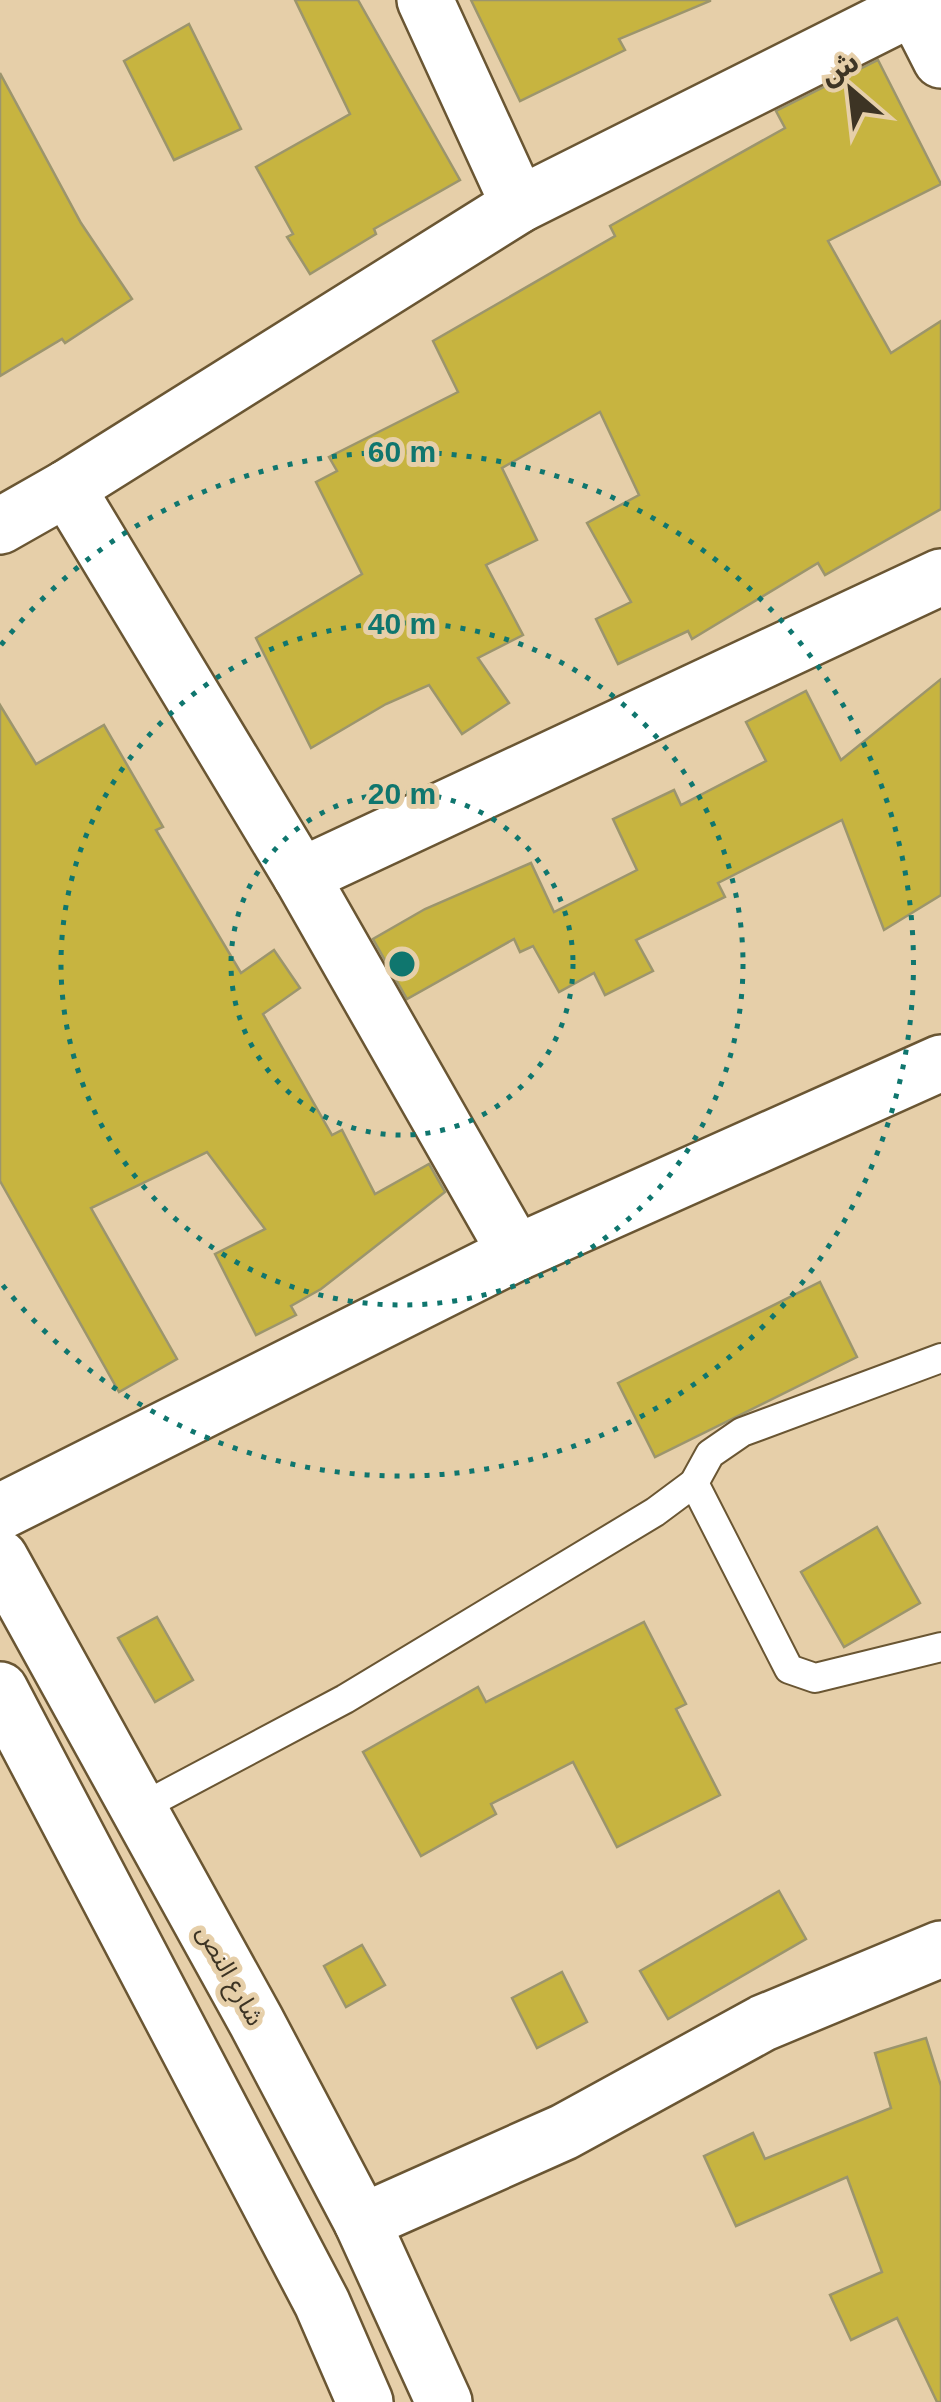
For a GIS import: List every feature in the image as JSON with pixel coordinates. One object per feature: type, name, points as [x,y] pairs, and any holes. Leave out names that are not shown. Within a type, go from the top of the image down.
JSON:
[{"type":"street","points":[[425,0],[518,205]]},
{"type":"street","points":[[0,526],[518,205],[920,2],[941,60]]},
{"type":"street","points":[[67,488],[301,876],[516,1253]]},
{"type":"street","points":[[301,876],[941,577]]},
{"type":"street","points":[[0,1512],[516,1253],[941,1063]]},
{"type":"street","name":"شارع النص","points":[[0,1558],[140,1808],[362,2222],[444,2402]]},
{"type":"street","points":[[0,1690],[322,2303],[366,2402]]},
{"type":"street","points":[[362,2222],[564,2132],[763,2023],[941,1949]]},
{"type":"lane","points":[[140,1808],[346,1699],[655,1512],[694,1483],[710,1454],[742,1432],[941,1358]]},
{"type":"lane","points":[[694,1483],[789,1669],[815,1678],[941,1647]]},
{"type":"building","points":[[295,0],[358,0],[460,180],[374,229],[376,234],[310,274],[287,237],[293,234],[256,167],[350,114]]},
{"type":"building","points":[[471,0],[710,1],[619,39],[625,50],[520,101]]},
{"type":"building","points":[[189,24],[241,129],[174,160],[124,61]]},
{"type":"building","points":[[878,60],[941,184],[828,241],[891,353],[941,321],[941,509],[825,575],[818,563],[692,639],[688,631],[618,664],[596,619],[631,602],[587,523],[639,495],[600,412],[502,468],[537,540],[486,565],[523,635],[478,658],[509,703],[462,734],[429,685],[386,704],[311,748],[256,638],[362,574],[316,482],[337,471],[329,457],[458,392],[433,341],[615,236],[610,226],[785,128],[776,111]]},
{"type":"building","points":[[0,73],[81,223],[132,299],[65,343],[62,339],[0,376]]},
{"type":"building","points":[[941,679],[941,895],[884,930],[842,820],[718,883],[725,897],[636,940],[653,971],[605,995],[594,973],[559,992],[533,946],[520,952],[514,939],[407,999],[373,939],[425,909],[531,863],[554,912],[637,870],[613,819],[674,790],[681,805],[766,761],[746,722],[806,691],[841,760]]},
{"type":"building","points":[[0,705],[36,764],[104,725],[163,827],[156,830],[241,973],[274,950],[300,988],[263,1014],[332,1135],[342,1130],[375,1194],[429,1164],[445,1192],[321,1289],[291,1306],[296,1315],[256,1335],[215,1254],[265,1229],[207,1152],[91,1208],[177,1359],[119,1392],[0,1181]]},
{"type":"building","points":[[820,1282],[857,1357],[655,1457],[618,1383]]},
{"type":"building","points":[[877,1527],[920,1603],[844,1647],[801,1572]]},
{"type":"building","points":[[157,1617],[193,1680],[155,1702],[118,1638]]},
{"type":"building","points":[[644,1622],[686,1704],[676,1709],[720,1795],[617,1847],[573,1762],[491,1804],[496,1814],[421,1856],[363,1752],[478,1687],[486,1702]]},
{"type":"building","points":[[779,1891],[806,1939],[668,2019],[640,1971]]},
{"type":"building","points":[[362,1945],[385,1985],[346,2007],[324,1966]]},
{"type":"building","points":[[562,1972],[587,2022],[537,2048],[512,1998]]},
{"type":"building","points":[[926,2038],[941,2086],[941,2402],[937,2402],[897,2318],[851,2340],[830,2295],[882,2272],[847,2177],[736,2226],[704,2156],[753,2133],[765,2159],[891,2108],[875,2053]]}]
